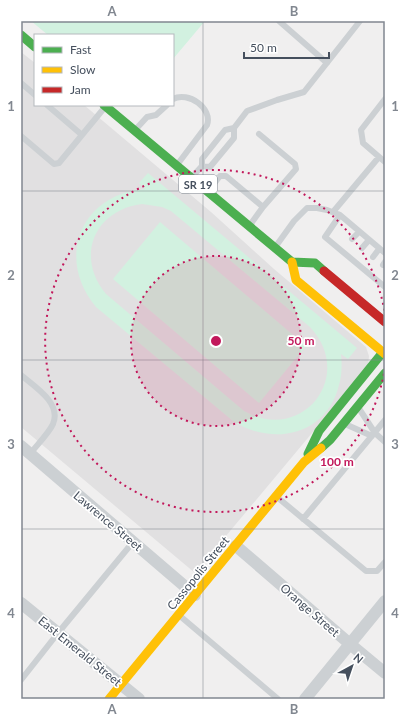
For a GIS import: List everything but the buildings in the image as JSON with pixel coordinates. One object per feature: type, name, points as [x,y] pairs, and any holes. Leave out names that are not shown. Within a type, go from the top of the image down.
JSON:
[{"type":"street","points":[[21,35],[34,46]]},
{"type":"street","name":"SR 19","points":[[105,106],[292,262]]},
{"type":"street","points":[[384,352],[296,280],[292,262],[315,263],[385,322]]},
{"type":"street","name":"Cassopolis Street","points":[[304,462],[319,431],[384,352]]},
{"type":"street","name":"Cassopolis Street","points":[[109,699],[304,462],[330,440],[385,373]]},
{"type":"street","name":"Lawrence Street","points":[[25,450],[195,595]]},
{"type":"street","name":"Orange Street","points":[[236,546],[385,673]]},
{"type":"street","points":[[305,699],[385,601]]},
{"type":"street","name":"East Emerald Street","points":[[21,603],[139,699]]},
{"type":"lane","points":[[279,21],[327,62]]},
{"type":"lane","points":[[202,166],[210,167],[234,138],[234,128],[247,111],[304,92],[360,21]]},
{"type":"lane","points":[[21,83],[34,94]]},
{"type":"lane","points":[[174,100],[186,97],[196,101],[208,115],[209,119],[207,125],[176,166]]},
{"type":"lane","points":[[385,99],[361,130],[363,143],[385,162]]},
{"type":"lane","points":[[48,106],[82,135]]},
{"type":"lane","points":[[21,136],[54,164],[59,163],[105,106]]},
{"type":"lane","points":[[135,131],[147,117],[156,115],[166,106]]},
{"type":"lane","points":[[191,178],[202,166],[202,159],[225,130],[234,128]]},
{"type":"lane","points":[[249,226],[296,168],[295,164],[259,134]]},
{"type":"lane","points":[[333,212],[379,157]]},
{"type":"lane","points":[[208,192],[220,176],[226,176],[263,207]]},
{"type":"lane","points":[[275,248],[294,221],[307,208],[317,208],[340,215],[385,253]]},
{"type":"lane","points":[[340,215],[325,237],[344,249],[374,275],[385,287]]},
{"type":"lane","points":[[352,239],[359,232]]},
{"type":"lane","points":[[362,248],[369,240]]},
{"type":"lane","points":[[373,256],[379,249]]},
{"type":"lane","points":[[21,374],[51,403],[55,415],[53,424],[25,450]]},
{"type":"lane","points":[[358,406],[373,435]]},
{"type":"lane","points":[[303,518],[385,420]]},
{"type":"lane","points":[[344,423],[373,435],[385,442]]},
{"type":"lane","points":[[276,496],[366,571],[377,572],[385,562]]},
{"type":"lane","points":[[21,680],[133,542]]},
{"type":"lane","points":[[179,615],[278,699]]},
{"type":"shaded area","points":[[21,52],[34,62],[34,106],[85,106],[211,212],[274,269],[366,347],[369,356],[368,366],[195,573],[21,427]]},
{"type":"green space","points":[[31,21],[205,21],[174,58],[174,34],[47,34]]},
{"type":"green space","points":[[148,173],[357,348],[348,359],[341,354],[341,377],[333,402],[323,415],[311,425],[296,432],[281,434],[265,433],[249,429],[233,421],[96,307],[84,288],[77,269],[77,249],[81,232],[91,216],[105,203],[123,193],[145,189],[139,183]],"holes":[[[142,204],[162,207],[171,211],[310,327],[323,346],[327,365],[325,384],[316,400],[302,412],[285,419],[265,419],[244,411],[106,294],[97,280],[92,265],[91,251],[94,237],[101,225],[112,215],[125,208]]]},
{"type":"green space","points":[[160,222],[306,346],[259,403],[113,279]]},
{"type":"traffic: fast","points":[[21,35],[34,46]]},
{"type":"traffic: fast","points":[[105,106],[292,262],[315,263],[324,271]]},
{"type":"traffic: fast","points":[[308,454],[319,431],[383,352]]},
{"type":"traffic: fast","points":[[321,448],[330,440],[385,373]]},
{"type":"traffic: slow","points":[[292,262],[296,280],[385,354]]},
{"type":"traffic: slow","points":[[109,699],[304,462],[321,448]]},
{"type":"traffic: jam","points":[[324,271],[385,322]]}]
